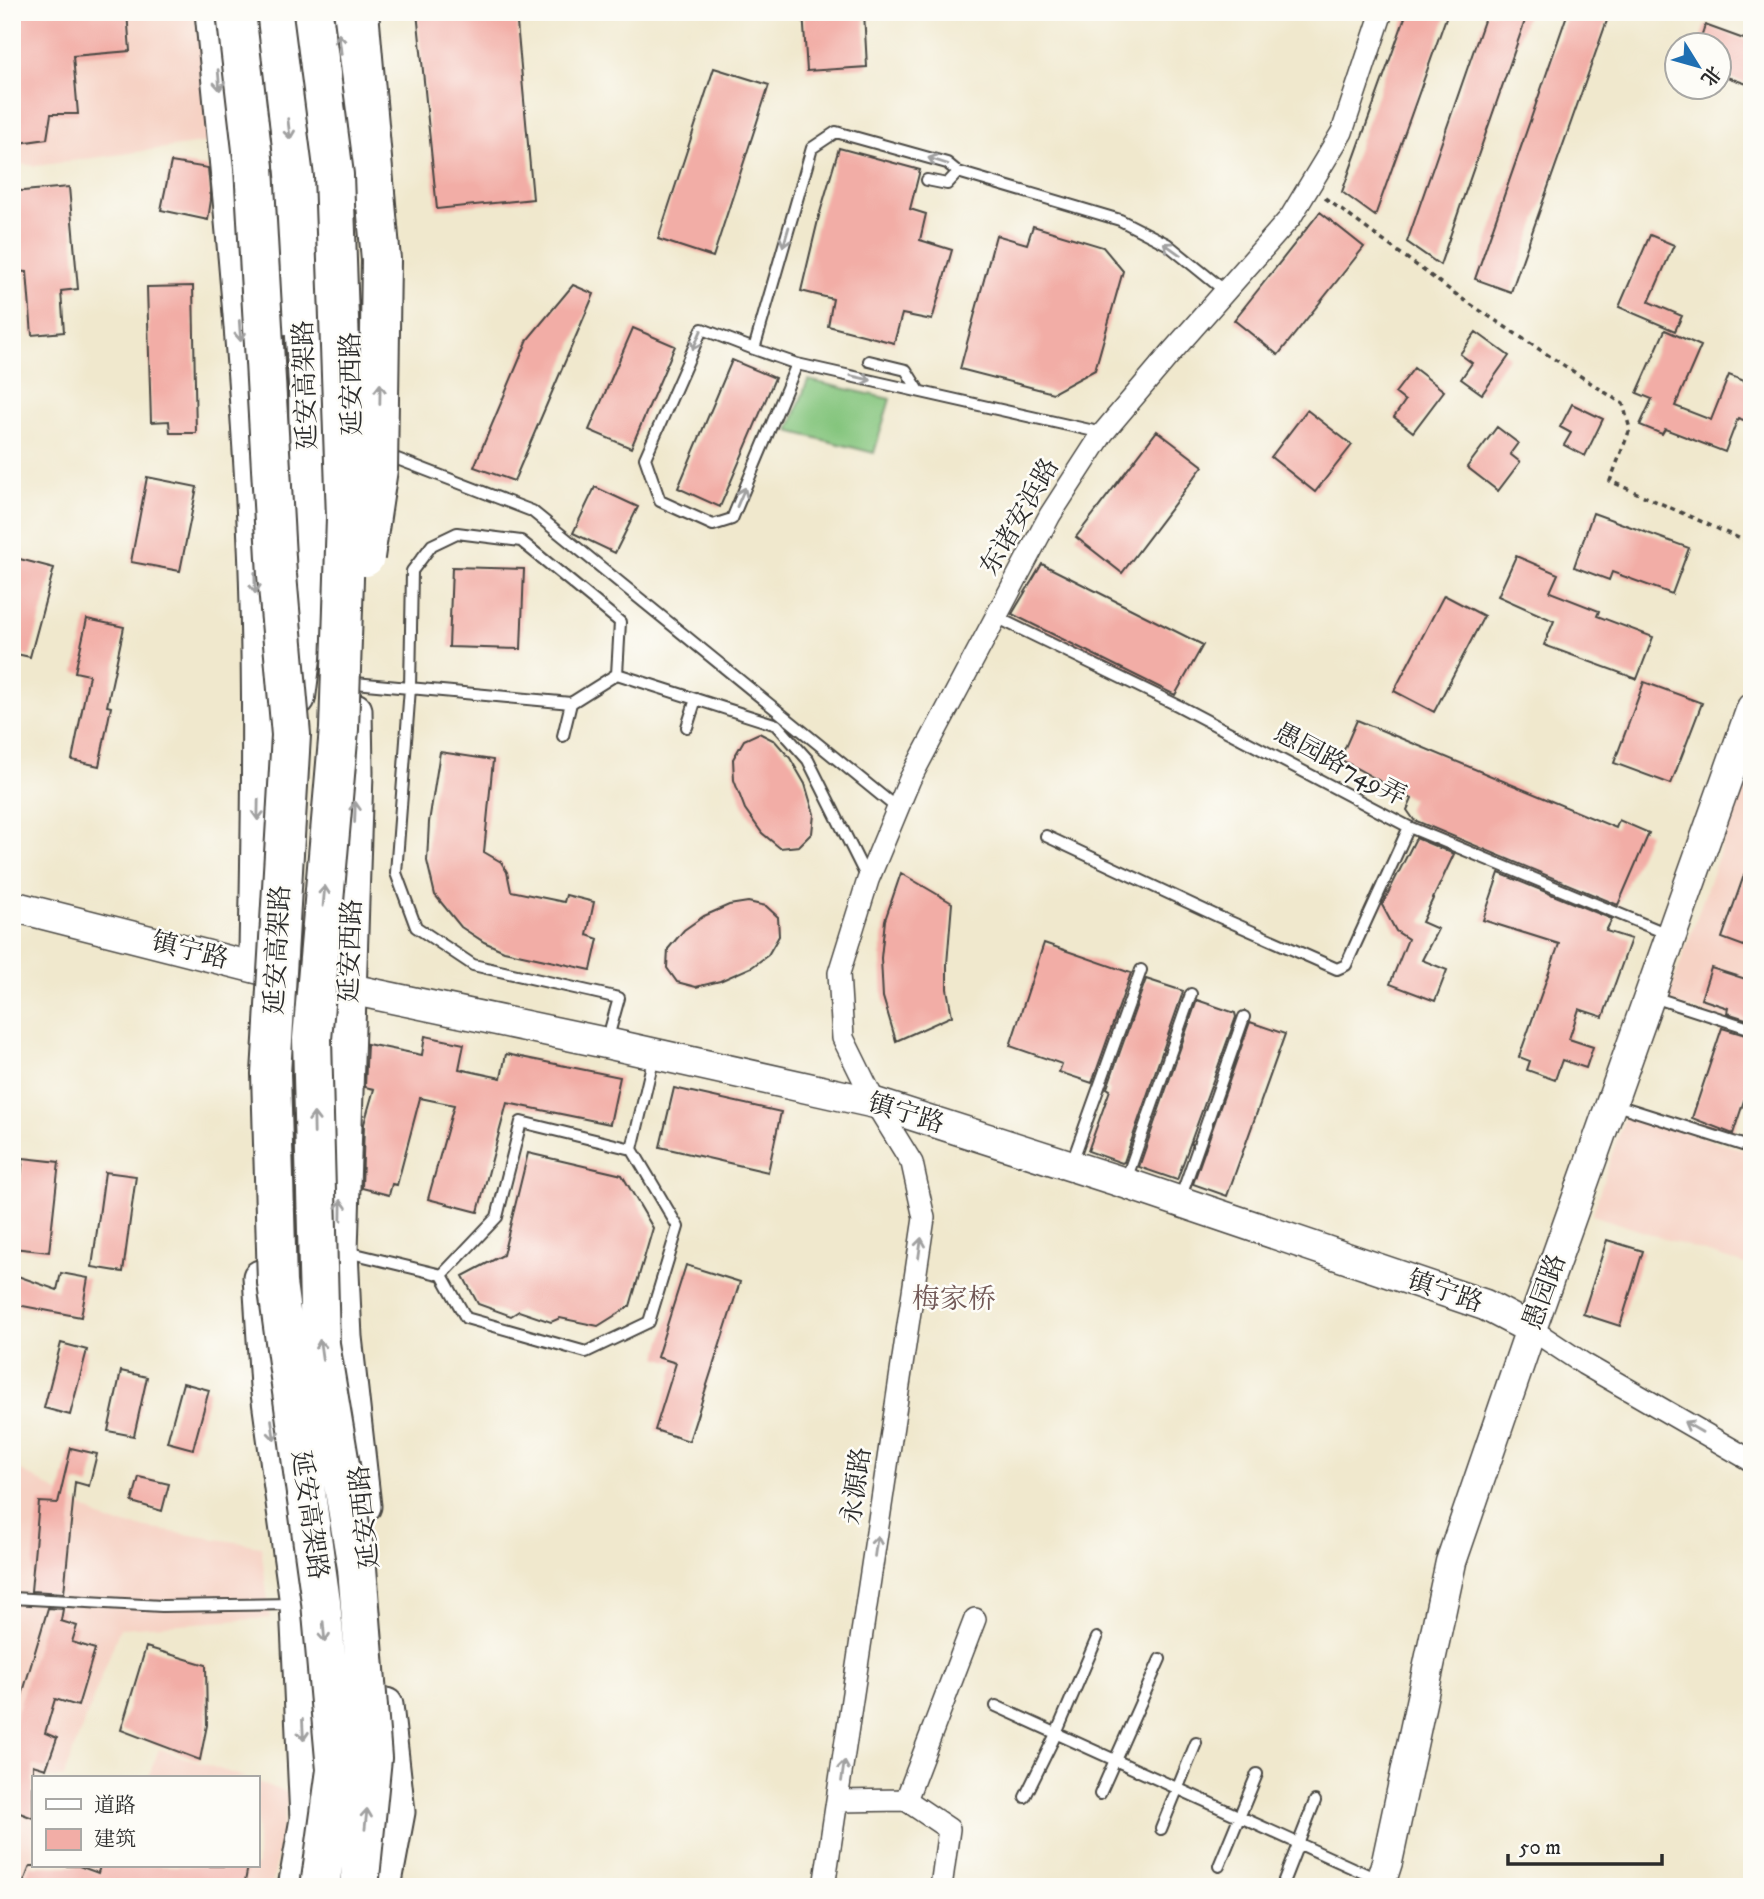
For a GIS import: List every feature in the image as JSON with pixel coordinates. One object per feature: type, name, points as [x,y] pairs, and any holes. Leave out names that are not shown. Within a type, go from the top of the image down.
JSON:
[{"type":"highway","points":[[236,12],[254,167],[277,575],[291,735]]},
{"type":"highway","name":"延安高架路","points":[[275,12],[295,174],[308,385],[310,587],[291,735],[271,1088],[277,1283],[321,1602],[336,1770],[320,1887]]},
{"type":"highway","name":"延安高架路","points":[[313,12],[334,175],[346,519],[339,729],[312,1039],[320,1344],[357,1568],[372,1758],[359,1887]]},
{"type":"highway","points":[[339,729],[379,469],[381,260],[359,12]]},
{"type":"main road","points":[[212,12],[253,503],[259,762],[256,950],[270,971]]},
{"type":"main road","points":[[248,12],[289,325],[294,647],[270,971],[256,1212],[267,1386],[297,1604],[307,1819],[295,1887]]},
{"type":"main road","name":"延安西路","points":[[337,12],[350,120],[356,774],[341,1251],[345,1337],[398,1812],[384,1887]]},
{"type":"main road","points":[[236,277],[282,272]]},
{"type":"main road","points":[[249,445],[290,446]]},
{"type":"street","name":"东诸安浜路","points":[[875,1103],[843,1038],[839,973],[868,880],[910,779],[1050,515],[1103,433],[1290,218],[1310,187],[1342,132],[1382,12]]},
{"type":"street","name":"愚园路","points":[[1381,1884],[1451,1562],[1650,996],[1738,762],[1752,708]]},
{"type":"street","name":"镇宁路","points":[[12,906],[350,990],[875,1103],[1125,1183],[1485,1305],[1531,1329],[1584,1364],[1752,1461]]},
{"type":"street","name":"永源路","points":[[824,1887],[924,1219],[912,1163],[875,1103]]},
{"type":"street","points":[[906,1800],[975,1619]]},
{"type":"street","points":[[838,1801],[906,1800],[949,1829],[942,1887]]},
{"type":"street","points":[[307,1819],[337,1887]]},
{"type":"lane","points":[[754,349],[812,148],[836,132],[947,163],[958,172],[1120,220],[1167,244],[1225,291]]},
{"type":"lane","points":[[927,180],[947,184],[958,172]]},
{"type":"lane","points":[[797,364],[732,519],[713,525],[660,500],[645,457],[702,329],[797,364],[1103,433]]},
{"type":"lane","points":[[869,361],[906,370],[919,391]]},
{"type":"lane","points":[[366,447],[532,512],[898,809]]},
{"type":"lane","points":[[606,1043],[619,998],[473,965],[416,927],[396,873],[410,688],[412,571],[432,545],[457,533],[521,541],[620,622],[617,674]]},
{"type":"lane","name":"愚园路749弄","points":[[996,617],[1179,706],[1409,828],[1672,935]]},
{"type":"lane","points":[[355,682],[570,704],[617,674]]},
{"type":"lane","points":[[617,674],[777,725],[808,760],[868,880]]},
{"type":"lane","points":[[687,727],[696,699]]},
{"type":"lane","points":[[563,736],[570,704]]},
{"type":"lane","points":[[1046,836],[1337,969],[1346,965],[1409,828]]},
{"type":"lane","points":[[1071,1166],[1141,970]]},
{"type":"lane","points":[[1125,1183],[1191,995]]},
{"type":"lane","points":[[1650,996],[1752,1028]]},
{"type":"lane","points":[[1179,1202],[1244,1017]]},
{"type":"lane","points":[[341,1251],[442,1275],[466,1318],[586,1352],[649,1322],[678,1227],[632,1149],[654,1054]]},
{"type":"lane","points":[[1613,1104],[1752,1148]]},
{"type":"lane","points":[[442,1275],[497,1217],[521,1122],[632,1149]]},
{"type":"lane","points":[[12,1598],[162,1606],[297,1604]]},
{"type":"lane","points":[[1025,1797],[1056,1734],[1097,1638]]},
{"type":"lane","points":[[1100,1794],[1160,1659]]},
{"type":"lane","points":[[996,1706],[1298,1843],[1381,1884]]},
{"type":"lane","points":[[1161,1829],[1196,1743]]},
{"type":"lane","points":[[1219,1866],[1257,1774]]},
{"type":"lane","points":[[1284,1880],[1315,1801]]},
{"type":"path","points":[[1310,187],[1461,298],[1623,404],[1630,429],[1610,481],[1752,544]]},
{"type":"shaded area","points":[[12,12],[202,12],[216,141],[36,166],[12,163]]},
{"type":"shaded area","points":[[1752,761],[1752,1029],[1667,1001]]},
{"type":"shaded area","points":[[1626,1112],[1752,1153],[1752,1267],[1592,1215]]},
{"type":"shaded area","points":[[12,1465],[108,1522],[261,1546],[270,1618],[120,1628],[64,1776],[32,1776],[32,1868],[259,1868],[259,1783],[289,1793],[272,1887],[12,1887]]},
{"type":"shaded area","points":[[159,1749],[240,1776],[149,1776]]},
{"type":"green space","points":[[808,380],[890,399],[874,453],[789,431]]},
{"type":"building","points":[[12,12],[127,12],[130,51],[73,56],[78,114],[51,114],[47,139],[12,144]]},
{"type":"building","points":[[417,12],[516,12],[533,199],[437,209]]},
{"type":"building","points":[[803,12],[864,12],[867,67],[807,71]]},
{"type":"building","points":[[1407,12],[1448,12],[1375,216],[1342,192]]},
{"type":"building","points":[[1487,12],[1528,12],[1440,265],[1407,242]]},
{"type":"building","points":[[1568,12],[1610,12],[1511,292],[1475,279]]},
{"type":"building","points":[[1705,25],[1724,32],[1703,32]]},
{"type":"building","points":[[1732,35],[1752,42],[1752,71],[1747,84],[1732,79]]},
{"type":"building","points":[[714,68],[769,85],[713,257],[658,239]]},
{"type":"building","points":[[839,148],[920,170],[910,209],[926,214],[920,240],[952,250],[932,320],[902,314],[894,343],[828,326],[833,299],[801,291]]},
{"type":"building","points":[[171,162],[208,168],[211,200],[208,220],[161,210]]},
{"type":"building","points":[[69,187],[78,289],[61,291],[64,332],[32,335],[27,272],[12,271],[12,190]]},
{"type":"building","points":[[1320,212],[1364,247],[1278,355],[1234,320]]},
{"type":"building","points":[[1033,226],[1103,247],[1123,271],[1095,370],[1053,393],[960,369],[996,235],[1027,244]]},
{"type":"building","points":[[1650,235],[1674,245],[1649,302],[1682,316],[1675,331],[1619,307]]},
{"type":"building","points":[[573,285],[594,294],[514,481],[474,467],[528,339]]},
{"type":"building","points":[[193,286],[196,433],[170,433],[169,421],[151,422],[147,287]]},
{"type":"building","points":[[633,328],[675,346],[631,448],[589,430]]},
{"type":"building","points":[[1665,330],[1701,346],[1675,406],[1711,420],[1729,375],[1752,384],[1752,423],[1738,418],[1725,452],[1665,429],[1662,434],[1640,425],[1652,399],[1637,393]]},
{"type":"building","points":[[1476,332],[1509,356],[1482,394],[1461,379],[1472,363],[1460,354]]},
{"type":"building","points":[[732,360],[775,378],[720,507],[678,488]]},
{"type":"building","points":[[1414,368],[1444,391],[1413,432],[1394,417],[1405,401],[1395,393]]},
{"type":"building","points":[[1572,404],[1603,419],[1585,456],[1564,445],[1571,433],[1560,427]]},
{"type":"building","points":[[1307,410],[1352,445],[1315,492],[1271,457]]},
{"type":"building","points":[[1497,427],[1518,443],[1510,454],[1520,462],[1498,491],[1467,467]]},
{"type":"building","points":[[1157,431],[1203,466],[1122,573],[1076,537]]},
{"type":"building","points":[[147,477],[197,487],[180,571],[131,562]]},
{"type":"building","points":[[595,487],[638,507],[615,553],[573,533]]},
{"type":"building","points":[[1593,513],[1689,548],[1672,594],[1612,572],[1609,580],[1574,567]]},
{"type":"building","points":[[1516,556],[1558,574],[1550,592],[1599,611],[1597,616],[1653,637],[1637,679],[1544,645],[1554,621],[1498,596]]},
{"type":"building","points":[[12,557],[54,568],[30,657],[12,653]]},
{"type":"building","points":[[1042,564],[1203,645],[1175,695],[1012,614]]},
{"type":"building","points":[[452,567],[524,569],[521,649],[449,647]]},
{"type":"building","points":[[1444,595],[1484,616],[1434,712],[1394,691]]},
{"type":"building","points":[[87,619],[124,627],[107,706],[111,707],[99,766],[72,760],[89,675],[75,672]]},
{"type":"building","points":[[1644,682],[1702,703],[1671,784],[1614,763]]},
{"type":"building","points":[[1357,720],[1616,828],[1619,820],[1649,833],[1618,905],[1414,820],[1407,810],[1412,799],[1340,759]]},
{"type":"building","points":[[759,733],[775,741],[790,758],[805,784],[814,814],[812,833],[799,846],[780,848],[762,833],[745,809],[734,780],[733,759],[744,740]]},
{"type":"building","points":[[440,752],[493,760],[484,852],[501,862],[507,872],[511,891],[564,902],[566,895],[594,902],[587,935],[598,939],[591,970],[504,951],[484,942],[461,927],[435,895],[427,861],[429,822]]},
{"type":"building","points":[[1416,838],[1454,854],[1422,922],[1438,929],[1422,960],[1447,970],[1435,1001],[1390,984],[1408,939],[1396,931],[1382,905]]},
{"type":"building","points":[[1749,861],[1752,862],[1752,949],[1722,938]]},
{"type":"building","points":[[901,873],[952,903],[947,989],[952,1016],[896,1041],[883,997],[881,958],[885,920]]},
{"type":"building","points":[[1499,873],[1612,919],[1606,931],[1631,939],[1603,1017],[1579,1009],[1569,1039],[1593,1047],[1586,1068],[1562,1060],[1555,1080],[1527,1070],[1530,1061],[1519,1057],[1559,944],[1483,920]]},
{"type":"building","points":[[748,902],[766,906],[778,917],[779,936],[768,955],[752,967],[720,981],[696,987],[677,982],[667,968],[668,949],[684,930],[704,916],[729,905]]},
{"type":"building","points":[[1044,943],[1131,973],[1092,1083],[1059,1072],[1062,1064],[1010,1046]]},
{"type":"building","points":[[1711,968],[1752,981],[1752,1021],[1727,1013],[1728,1008],[1701,999]]},
{"type":"building","points":[[1146,979],[1183,991],[1122,1163],[1088,1151],[1110,1090],[1107,1088]]},
{"type":"building","points":[[1197,1000],[1235,1013],[1236,1017],[1177,1180],[1139,1167]]},
{"type":"building","points":[[1250,1022],[1285,1034],[1227,1196],[1193,1184]]},
{"type":"building","points":[[1722,1028],[1752,1037],[1752,1076],[1733,1134],[1692,1118]]},
{"type":"building","points":[[425,1036],[464,1044],[459,1069],[501,1078],[506,1054],[620,1077],[610,1124],[507,1103],[478,1212],[428,1199],[454,1105],[420,1098],[397,1185],[392,1184],[389,1195],[362,1188],[364,1124],[374,1089],[365,1087],[367,1044],[422,1055]]},
{"type":"building","points":[[674,1088],[781,1112],[768,1172],[660,1147]]},
{"type":"building","points":[[528,1153],[622,1175],[653,1228],[630,1306],[598,1326],[560,1318],[551,1322],[519,1311],[511,1316],[478,1304],[463,1276],[503,1255]]},
{"type":"building","points":[[23,1158],[59,1162],[49,1252],[13,1248]]},
{"type":"building","points":[[105,1172],[136,1176],[123,1272],[92,1267]]},
{"type":"building","points":[[1607,1240],[1643,1251],[1620,1326],[1583,1314]]},
{"type":"building","points":[[686,1265],[740,1282],[689,1441],[655,1430],[676,1363],[657,1357]]},
{"type":"building","points":[[61,1273],[88,1278],[81,1317],[12,1304],[12,1274],[57,1290]]},
{"type":"building","points":[[61,1343],[87,1350],[70,1415],[44,1408]]},
{"type":"building","points":[[121,1371],[147,1377],[134,1436],[108,1431]]},
{"type":"building","points":[[183,1383],[209,1390],[193,1449],[167,1442]]},
{"type":"building","points":[[71,1448],[97,1454],[89,1486],[75,1482],[64,1593],[31,1591],[39,1502],[58,1503]]},
{"type":"building","points":[[139,1477],[169,1484],[162,1511],[132,1502]]},
{"type":"building","points":[[48,1608],[63,1609],[61,1621],[77,1626],[72,1642],[95,1649],[78,1706],[55,1699],[45,1733],[57,1738],[46,1769],[33,1765],[32,1818],[12,1810],[12,1729]]},
{"type":"building","points":[[146,1647],[206,1665],[207,1725],[200,1760],[121,1730]]},
{"type":"building","points":[[30,1866],[84,1868],[98,1873],[99,1868],[248,1868],[244,1887],[22,1887]]},
{"type":"district","name":"梅家桥","points":[[954,1299]]}]
